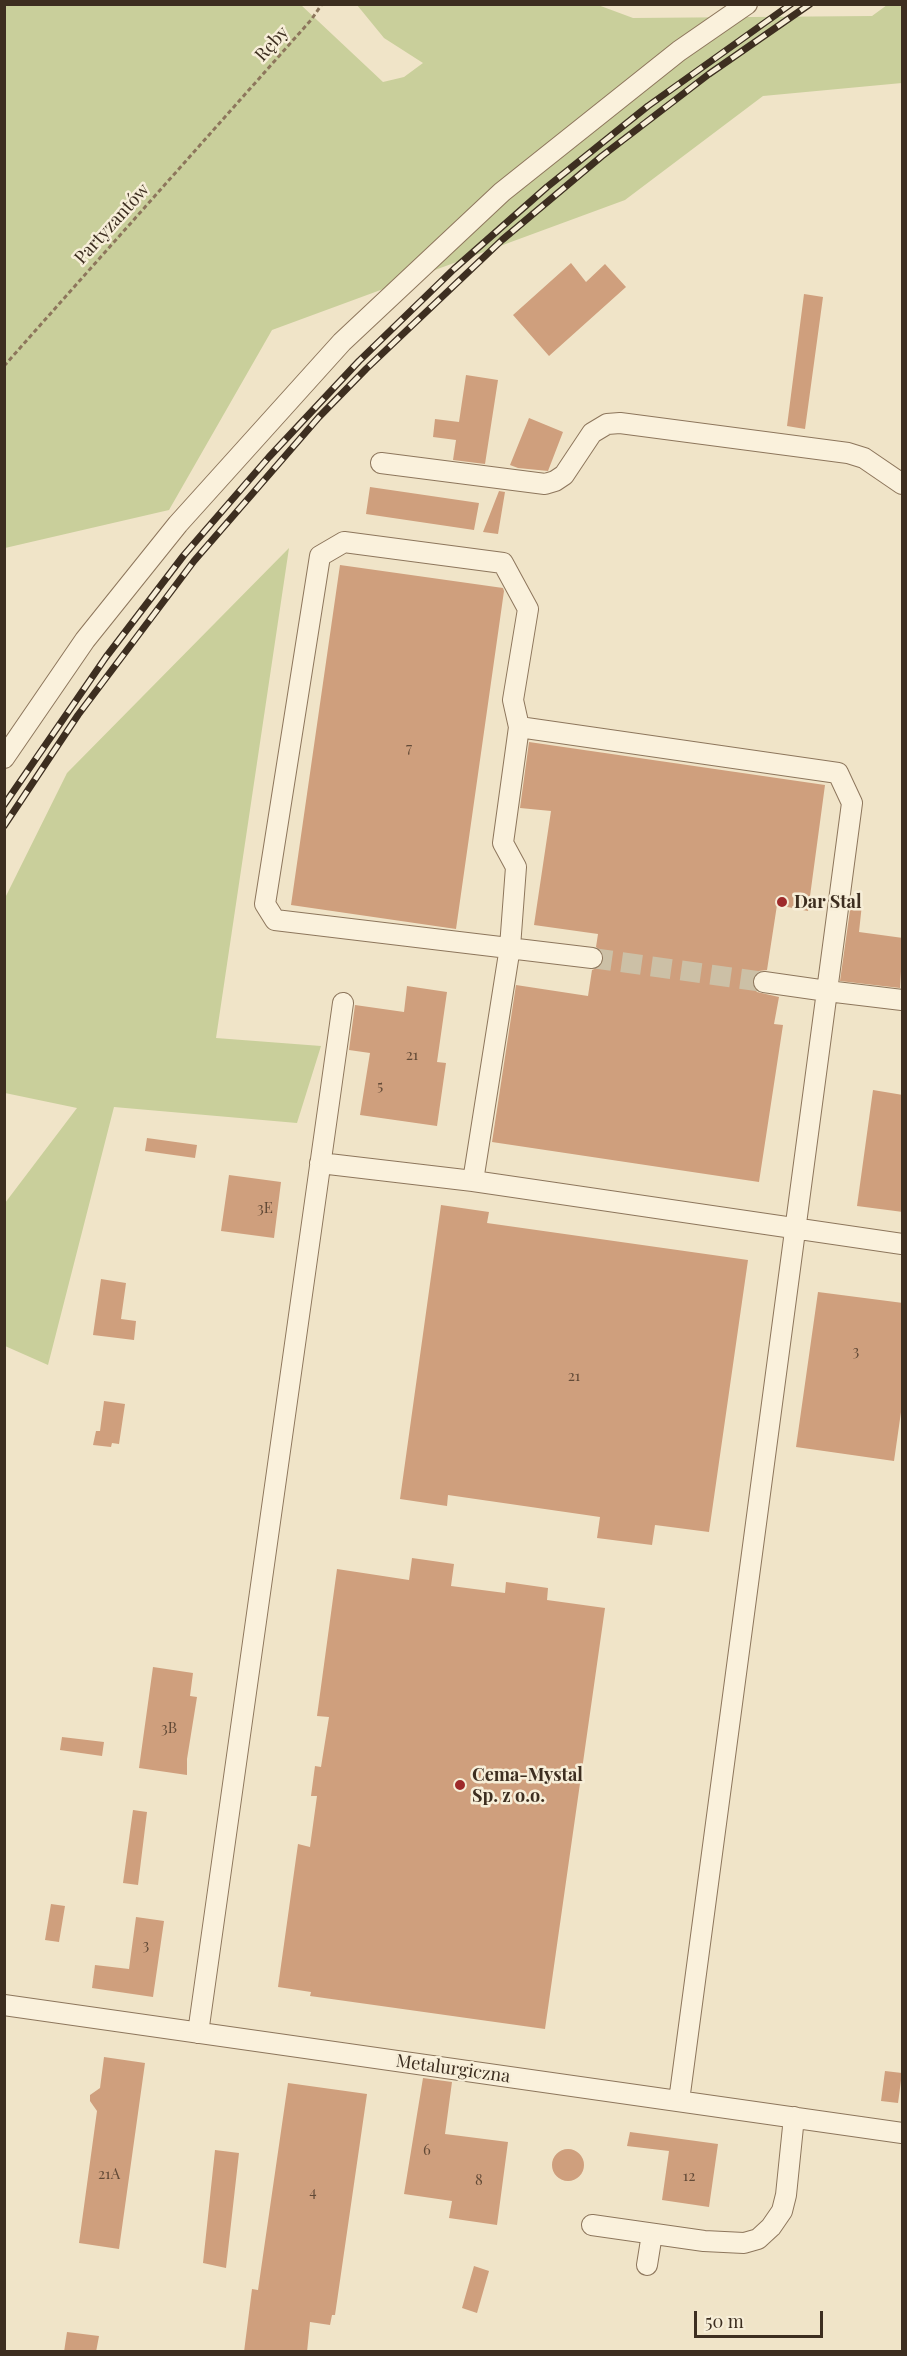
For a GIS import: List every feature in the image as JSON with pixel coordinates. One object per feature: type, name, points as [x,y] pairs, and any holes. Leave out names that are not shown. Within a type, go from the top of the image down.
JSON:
[{"type":"street","points":[[4,758],[85,640],[170,533],[342,342],[502,192],[679,51],[747,4]]},
{"type":"street","points":[[381,463],[545,484],[564,475],[591,433],[607,424],[620,423],[848,453],[864,458],[903,484]]},
{"type":"street","points":[[473,1181],[510,947],[516,867],[503,843],[519,727],[513,700],[528,609],[503,563],[344,542],[320,556],[265,904],[275,920],[510,947],[592,958]]},
{"type":"street","points":[[519,727],[838,773],[852,803],[679,2101]]},
{"type":"street","points":[[765,982],[903,1000]]},
{"type":"street","points":[[198,2033],[343,1003]]},
{"type":"street","points":[[320,1162],[473,1181],[903,1244]]},
{"type":"street","name":"Metalurgiczna","points":[[4,2006],[903,2133]]},
{"type":"street","points":[[592,2226],[704,2241],[744,2243],[758,2239],[771,2227],[782,2211],[786,2195],[794,2117]]},
{"type":"street","points":[[647,2265],[652,2234]]},
{"type":"path","name":"Ręby","points":[[240,100],[311,20],[322,4]]},
{"type":"path","name":"Partyzantów","points":[[4,366],[240,100]]},
{"type":"green space","points":[[4,5],[301,5],[383,82],[404,77],[423,63],[384,38],[357,5],[598,5],[633,18],[872,16],[887,5],[902,5],[902,83],[763,96],[625,200],[272,330],[169,510],[5,548]]},
{"type":"green space","points":[[289,548],[216,1038],[321,1046],[297,1123],[114,1107],[48,1365],[5,1346],[5,1203],[77,1108],[5,1093],[5,898],[67,773]]},
{"type":"building","points":[[571,263],[586,282],[605,264],[626,287],[549,356],[513,315]]},
{"type":"building","points":[[804,294],[823,297],[805,429],[787,426]]},
{"type":"building","points":[[466,375],[498,380],[485,464],[453,460],[456,440],[433,437],[435,419],[459,422]]},
{"type":"building","points":[[529,418],[563,432],[548,471],[510,465]]},
{"type":"building","points":[[370,487],[479,503],[474,530],[366,514]]},
{"type":"building","points":[[499,491],[505,492],[498,534],[483,532]]},
{"type":"building","points":[[340,565],[503,588],[504,591],[456,929],[291,905]]},
{"type":"building","points":[[529,742],[825,785],[808,911],[777,905],[767,970],[759,971],[752,980],[757,992],[779,997],[774,1024],[783,1025],[759,1182],[492,1142],[516,985],[588,996],[592,970],[601,966],[604,959],[603,953],[596,947],[598,934],[534,925],[551,811],[520,808]]},
{"type":"building","points":[[851,903],[862,904],[859,932],[903,938],[900,988],[840,981]]},
{"type":"building","points":[[407,986],[447,992],[437,1062],[446,1063],[437,1126],[360,1115],[370,1053],[349,1050],[355,1005],[404,1012]]},
{"type":"building","points":[[873,1090],[903,1095],[903,1212],[857,1206]]},
{"type":"building","points":[[147,1138],[197,1145],[195,1158],[145,1151]]},
{"type":"building","points":[[229,1175],[281,1182],[274,1238],[221,1231]]},
{"type":"building","points":[[441,1205],[489,1212],[487,1223],[748,1260],[709,1532],[655,1525],[652,1545],[597,1538],[600,1517],[448,1495],[447,1506],[400,1499]]},
{"type":"building","points":[[101,1279],[126,1283],[121,1319],[136,1321],[134,1340],[93,1335]]},
{"type":"building","points":[[818,1292],[903,1303],[903,1398],[894,1461],[796,1447]]},
{"type":"building","points":[[104,1401],[125,1404],[119,1444],[112,1443],[111,1447],[93,1445],[96,1431],[100,1431]]},
{"type":"building","name":"Cema-Mystal Sp. z o.o.","points":[[412,1558],[454,1564],[451,1586],[505,1593],[506,1582],[548,1588],[547,1600],[605,1608],[545,2029],[310,1996],[311,1992],[278,1987],[298,1844],[310,1847],[317,1796],[311,1796],[315,1766],[321,1767],[329,1717],[317,1716],[337,1569],[409,1580]]},
{"type":"building","points":[[153,1667],[193,1673],[190,1696],[197,1697],[187,1759],[187,1775],[139,1768]]},
{"type":"building","points":[[62,1737],[104,1742],[102,1756],[60,1750]]},
{"type":"building","points":[[133,1810],[147,1812],[138,1885],[123,1883]]},
{"type":"building","points":[[51,1904],[65,1906],[59,1942],[45,1940]]},
{"type":"building","points":[[136,1917],[164,1921],[153,1997],[92,1988],[95,1965],[129,1969]]},
{"type":"building","points":[[104,2057],[145,2063],[119,2249],[79,2243],[97,2111],[90,2101],[90,2095],[100,2088]]},
{"type":"building","points":[[885,2071],[902,2073],[898,2103],[881,2101]]},
{"type":"building","points":[[423,2078],[452,2082],[445,2134],[508,2142],[497,2225],[449,2218],[452,2201],[404,2194]]},
{"type":"building","points":[[288,2083],[367,2094],[335,2315],[332,2315],[330,2325],[310,2322],[307,2352],[244,2352],[252,2289],[258,2290]]},
{"type":"building","points":[[630,2132],[718,2144],[709,2207],[662,2200],[669,2151],[627,2146]]},
{"type":"building","points":[[568,2149],[579,2154],[584,2165],[579,2176],[568,2181],[557,2176],[552,2165],[557,2154]]},
{"type":"building","points":[[215,2150],[239,2153],[226,2268],[203,2263]]},
{"type":"building","points":[[474,2266],[489,2271],[477,2313],[462,2308]]},
{"type":"building","points":[[67,2332],[99,2336],[96,2352],[64,2352]]},
{"type":"tunnel","points":[[592,958],[764,982]]},
{"type":"railway","points":[[4,805],[106,657],[184,555],[269,457],[359,361],[454,269],[547,187],[648,106],[791,4]]},
{"type":"railway","points":[[4,826],[78,715],[194,561],[319,417],[366,369],[502,240],[602,156],[709,74],[810,4]]},
{"type":"place","name":"Dar Stal","points":[[782,902]]},
{"type":"place","name":"Cema-Mystal Sp. z o.o.","points":[[460,1785]]}]
